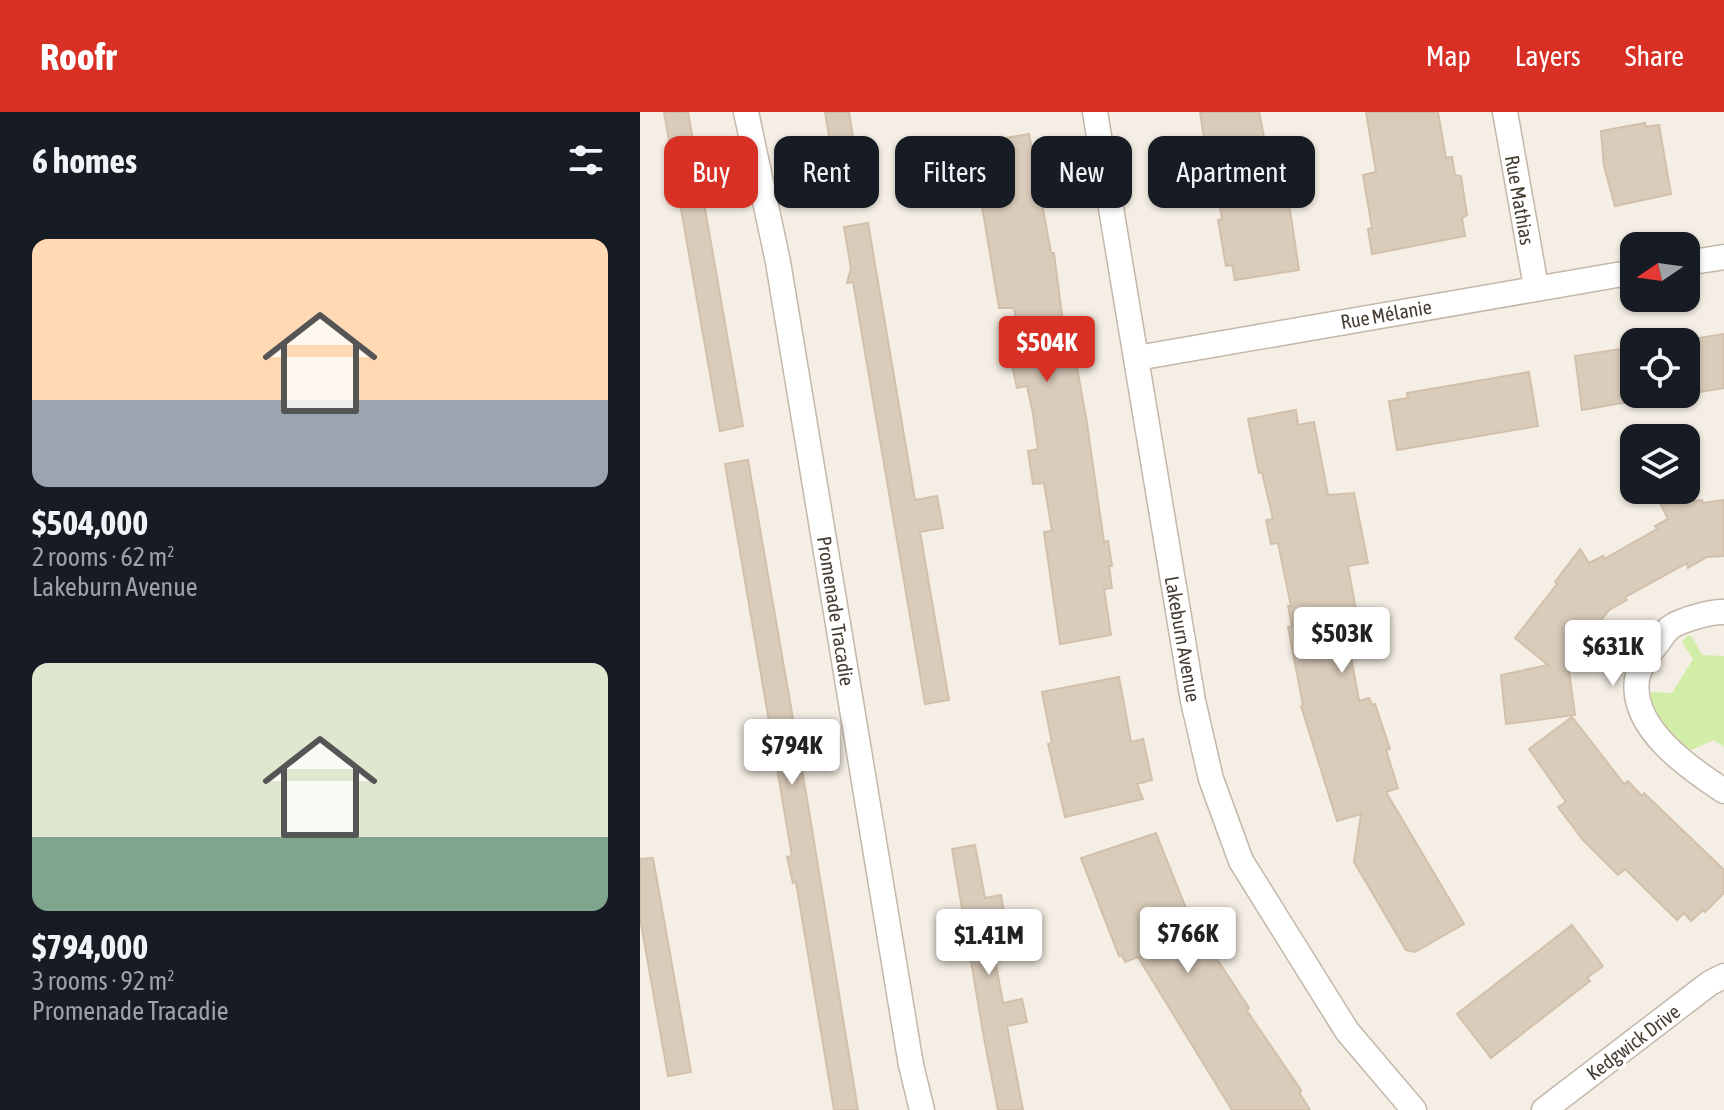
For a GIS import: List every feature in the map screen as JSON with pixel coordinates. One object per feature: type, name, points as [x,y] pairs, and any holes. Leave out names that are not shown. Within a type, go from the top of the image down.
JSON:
[{"type":"street","name":"Promenade Tracadie","points":[[746,112],[778,262],[911,1065],[922,1110]]},
{"type":"street","name":"Lakeburn Avenue","points":[[1095,112],[1193,701],[1211,779],[1241,861],[1347,1031],[1414,1110]]},
{"type":"street","name":"Rue Mathias","points":[[1505,112],[1536,287]]},
{"type":"street","points":[[1700,261],[1724,257]]},
{"type":"street","name":"Rue Mélanie","points":[[1137,358],[1620,274]]},
{"type":"street","points":[[1724,612],[1715,612],[1670,627],[1643,662],[1637,696],[1652,731],[1681,762],[1724,791]]},
{"type":"street","name":"Kedgwick Drive","points":[[1544,1110],[1710,983],[1724,976]]},
{"type":"green space","points":[[1688,635],[1702,655],[1724,656],[1724,747],[1714,740],[1689,751],[1664,726],[1652,703],[1650,694],[1653,692],[1672,693],[1693,659],[1682,642]]},
{"type":"building","points":[[664,112],[688,112],[692,136],[668,136]]},
{"type":"building","points":[[825,112],[849,112],[853,136],[829,136]]},
{"type":"building","points":[[1200,112],[1259,112],[1264,136],[1204,136]]},
{"type":"building","points":[[1366,112],[1438,112],[1446,158],[1452,157],[1455,175],[1461,176],[1467,215],[1462,218],[1465,236],[1372,254],[1368,229],[1372,228],[1363,175],[1376,172]]},
{"type":"building","points":[[1645,123],[1646,127],[1659,125],[1671,194],[1615,206],[1604,166],[1601,131]]},
{"type":"building","points":[[1029,134],[1031,208],[1043,208],[1051,253],[1054,253],[1064,331],[1070,330],[1104,542],[1108,541],[1112,566],[1109,566],[1112,588],[1104,589],[1111,635],[1060,644],[1044,532],[1052,531],[1044,483],[1033,484],[1028,451],[1038,449],[1033,414],[1027,386],[1017,388],[1010,355],[1022,354],[1014,308],[999,308],[982,208],[1015,208],[1015,136]]},
{"type":"building","points":[[681,208],[705,208],[743,426],[720,431]]},
{"type":"building","points":[[1220,208],[1290,208],[1299,270],[1235,280],[1232,265],[1226,266],[1218,220],[1222,219]]},
{"type":"building","points":[[868,223],[915,500],[937,496],[943,528],[920,532],[949,700],[925,704],[853,282],[847,283],[851,268],[844,227]]},
{"type":"building","points":[[1724,334],[1724,388],[1700,392],[1700,338]]},
{"type":"building","points":[[1620,349],[1620,403],[1582,410],[1575,356]]},
{"type":"building","points":[[1529,372],[1538,426],[1397,450],[1389,401],[1408,398],[1407,393]]},
{"type":"building","points":[[1296,410],[1298,425],[1314,422],[1328,495],[1354,493],[1368,563],[1348,566],[1363,649],[1350,651],[1359,701],[1369,698],[1372,705],[1375,704],[1390,749],[1386,750],[1398,788],[1386,792],[1464,924],[1415,952],[1406,950],[1354,862],[1361,814],[1337,821],[1301,706],[1288,627],[1292,626],[1288,606],[1291,606],[1278,543],[1271,544],[1266,520],[1273,519],[1262,472],[1259,473],[1258,469],[1248,419]]},
{"type":"building","points":[[748,460],[858,1110],[834,1110],[796,882],[793,883],[787,857],[792,856],[725,464]]},
{"type":"building","points":[[1700,500],[1703,503],[1724,500],[1724,556],[1707,557],[1688,568],[1687,563],[1625,597],[1627,600],[1609,610],[1568,664],[1575,715],[1506,724],[1501,675],[1548,665],[1515,638],[1580,549],[1589,563],[1603,556],[1604,559],[1657,529],[1655,526],[1668,519],[1661,505],[1700,504]]},
{"type":"building","points":[[1119,677],[1131,742],[1143,739],[1152,780],[1137,784],[1143,799],[1065,817],[1048,744],[1052,743],[1042,692]]},
{"type":"building","points":[[1572,717],[1624,784],[1628,781],[1642,796],[1644,793],[1724,870],[1724,893],[1691,921],[1684,913],[1677,920],[1625,869],[1618,875],[1583,840],[1558,807],[1566,802],[1529,749]]},
{"type":"building","points":[[1156,833],[1204,953],[1210,949],[1223,968],[1249,1008],[1247,1011],[1301,1090],[1300,1094],[1310,1110],[1232,1110],[1138,957],[1125,962],[1122,955],[1119,956],[1081,858]]},
{"type":"building","points":[[975,845],[985,898],[1001,895],[1007,929],[990,932],[1003,1003],[1022,999],[1027,1022],[1007,1026],[1023,1110],[998,1110],[984,1038],[952,849]]},
{"type":"building","points":[[653,858],[691,1072],[668,1076],[640,918],[640,859]]},
{"type":"building","points":[[1572,925],[1603,966],[1587,978],[1590,981],[1491,1058],[1457,1014]]}]
